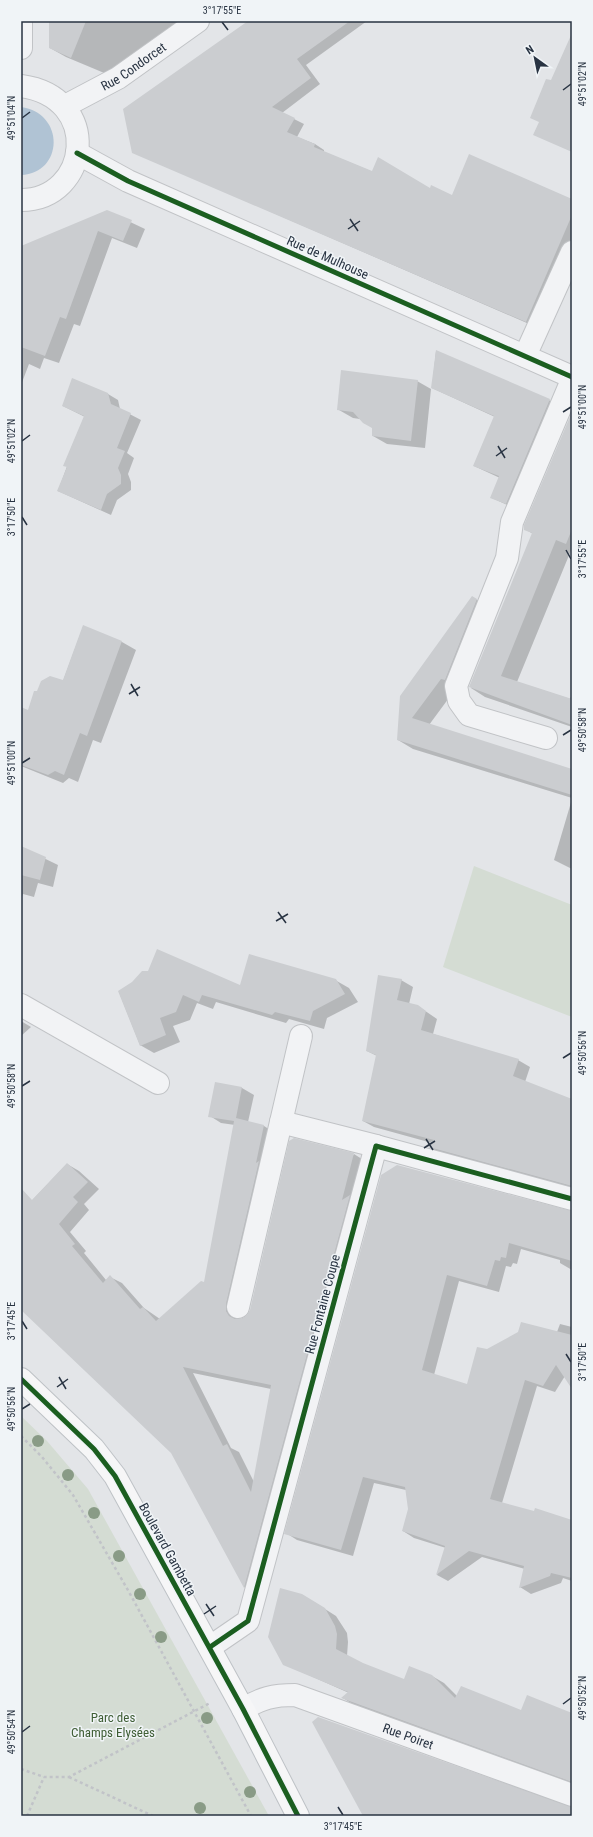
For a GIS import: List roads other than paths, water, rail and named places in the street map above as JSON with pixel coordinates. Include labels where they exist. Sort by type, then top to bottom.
[{"type":"main road","name":"Boulevard Gambetta","points":[[21,1378],[94,1449],[115,1476],[238,1699],[298,1816]]},
{"type":"street","points":[[21,21],[21,48]]},
{"type":"street","name":"Rue Condorcet","points":[[65,106],[118,78],[198,21]]},
{"type":"street","points":[[21,86],[36,88],[52,95],[65,106],[74,120],[78,137],[77,153],[72,170],[61,184],[47,194],[30,200],[21,200]]},
{"type":"street","name":"Rue de Mulhouse","points":[[77,153],[128,181],[572,376]]},
{"type":"street","points":[[526,356],[572,252]]},
{"type":"street","points":[[546,738],[468,715],[459,701],[456,686],[507,558],[512,522],[572,380]]},
{"type":"street","points":[[21,1005],[158,1083]]},
{"type":"street","points":[[238,1307],[301,1036]]},
{"type":"street","points":[[281,1122],[572,1199]]},
{"type":"street","name":"Rue Fontaine Coupe","points":[[210,1647],[248,1621],[376,1146]]},
{"type":"street","name":"Rue Poiret","points":[[238,1699],[258,1700],[275,1695],[295,1695],[572,1796]]},
{"type":"water","points":[[21,107],[35,112],[46,120],[52,131],[54,142],[51,154],[45,164],[35,172],[21,175]]},
{"type":"park label","name":"Parc des Champs Elysées","points":[[113,1724]]}]
